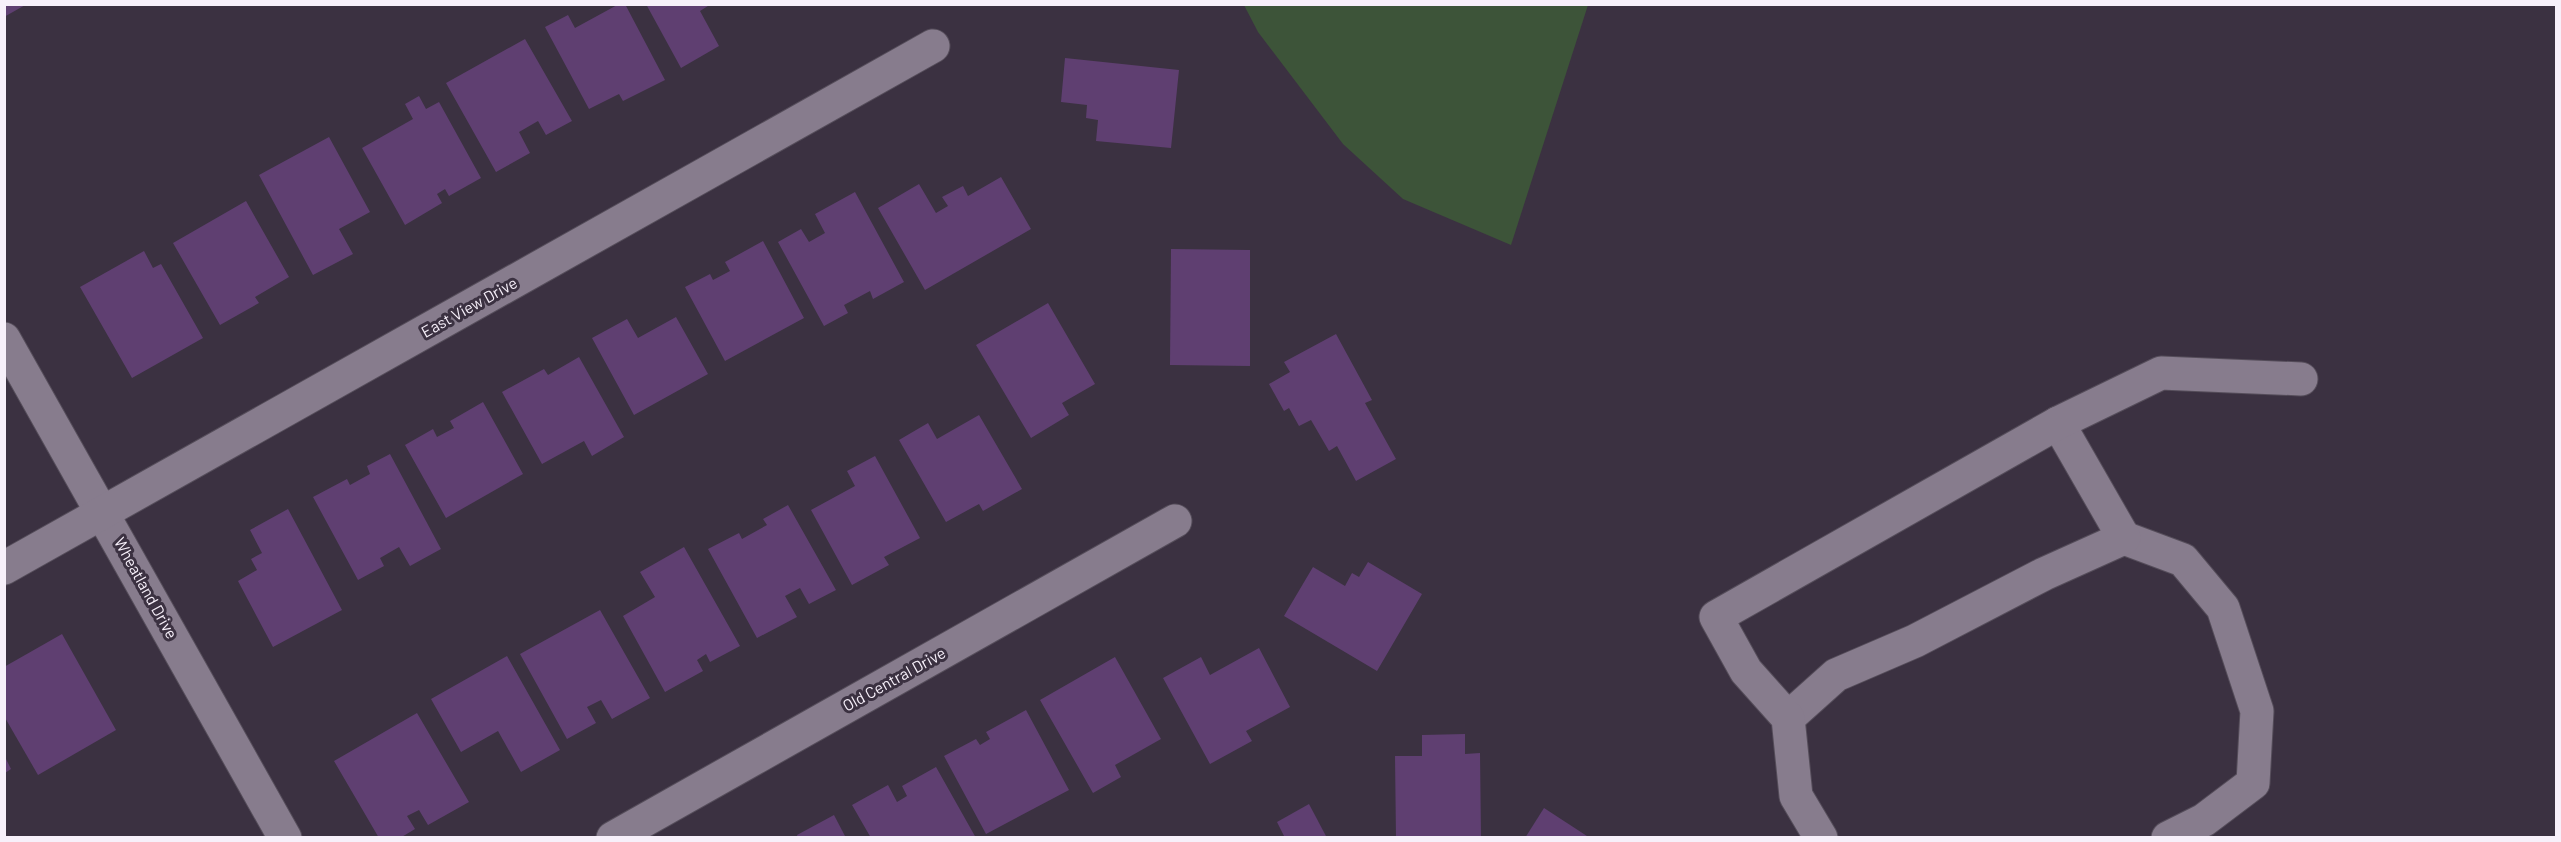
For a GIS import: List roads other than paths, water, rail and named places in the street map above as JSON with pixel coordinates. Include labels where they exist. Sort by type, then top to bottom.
[{"type":"street","name":"East View Drive","points":[[4,568],[933,46]]},
{"type":"street","name":"Wheatland Drive","points":[[4,339],[104,512],[285,837]]},
{"type":"street","points":[[1821,837],[1796,796],[1788,718],[1746,671],[1716,617],[2058,423],[2161,373],[2301,379]]},
{"type":"street","points":[[2058,423],[2124,538],[2183,560],[2223,608],[2257,711],[2253,783],[2204,820],[2168,837]]},
{"type":"street","name":"Old Central Drive","points":[[613,837],[1175,521]]},
{"type":"street","points":[[1788,718],[1836,675],[1915,640],[2044,574],[2124,538]]}]
